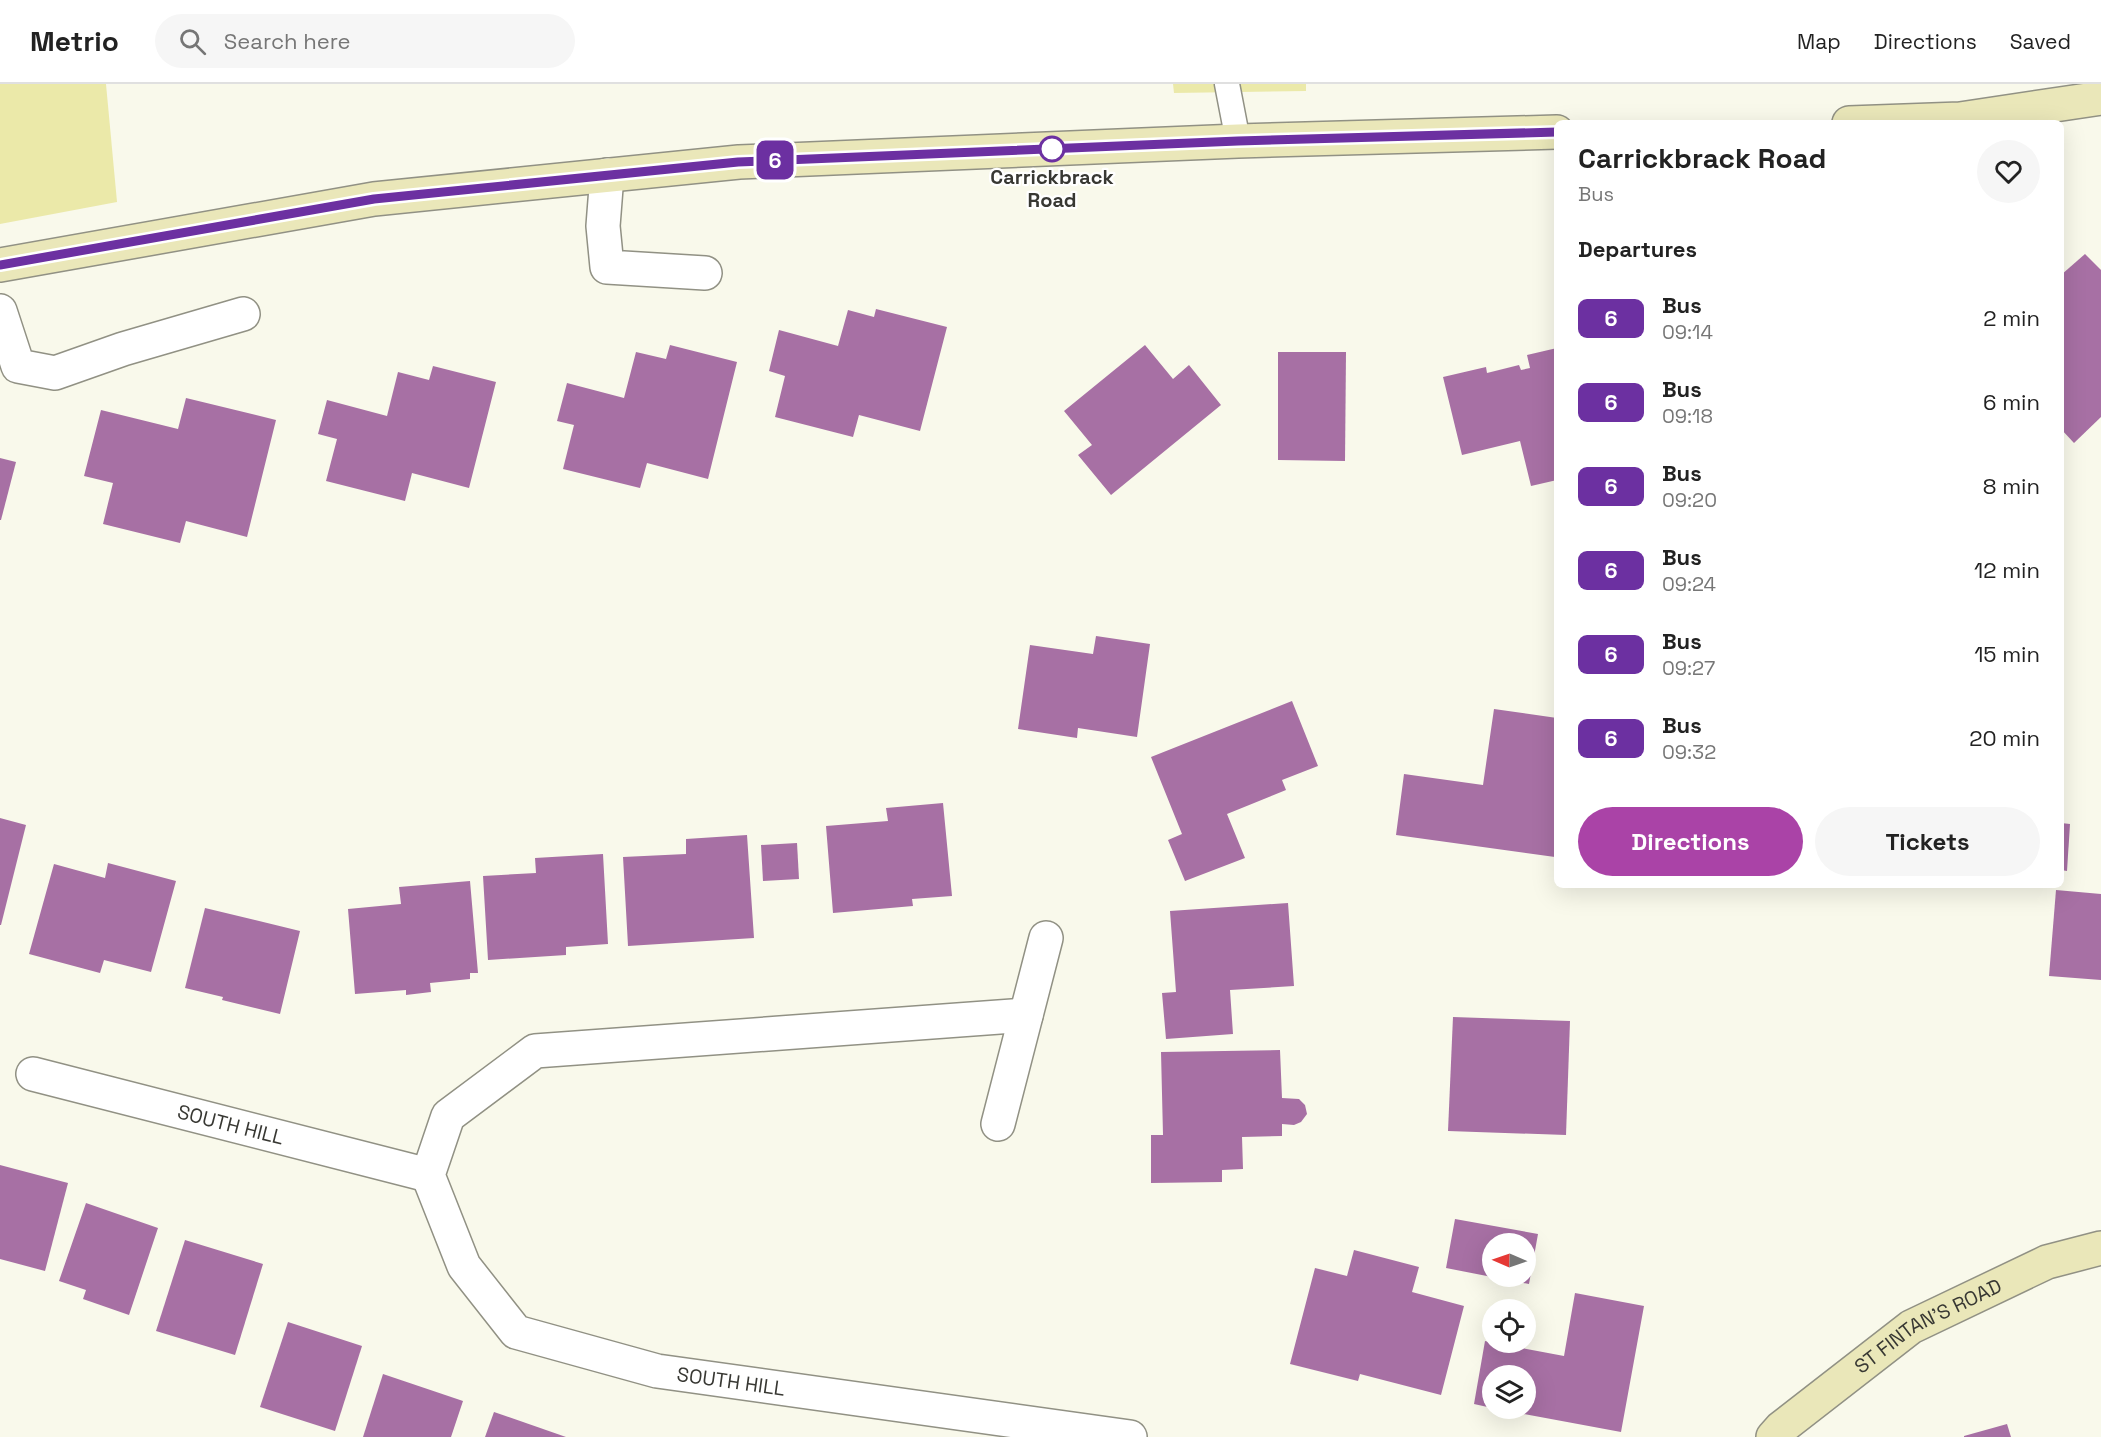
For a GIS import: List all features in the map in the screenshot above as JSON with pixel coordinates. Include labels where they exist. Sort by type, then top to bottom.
[{"type":"main road","points":[[1932,120],[1960,119],[2101,98]]},
{"type":"main road","points":[[0,265],[374,199],[738,162],[1238,141],[1554,132]]},
{"type":"main road","name":"ST FINTAN'S ROAD","points":[[1773,1437],[1781,1428],[1911,1327],[2047,1262],[2101,1248]]},
{"type":"street","points":[[607,175],[603,226],[607,267],[705,273]]},
{"type":"street","points":[[0,311],[18,366],[56,373],[243,314]]},
{"type":"street","points":[[998,1124],[1046,938]]},
{"type":"street","points":[[428,1175],[448,1116],[535,1051],[1026,1015]]},
{"type":"street","name":"SOUTH HILL","points":[[33,1074],[428,1175],[464,1266],[516,1332],[657,1371],[1130,1437]]},
{"type":"lane","points":[[1227,84],[1238,141]]},
{"type":"shaded area","points":[[0,84],[106,84],[117,202],[0,224]]},
{"type":"shaded area","points":[[1173,84],[1306,84],[1306,91],[1174,93]]},
{"type":"building","points":[[2085,254],[2101,270],[2101,417],[2074,443],[2064,432],[2064,272]]},
{"type":"building","points":[[876,309],[947,327],[920,431],[859,415],[853,437],[775,417],[785,376],[769,371],[779,330],[838,346],[848,310],[874,317]]},
{"type":"building","points":[[670,345],[737,362],[708,479],[647,463],[640,488],[563,469],[574,425],[557,421],[567,383],[624,398],[636,352],[666,359]]},
{"type":"building","points":[[1145,345],[1173,379],[1189,365],[1221,405],[1111,495],[1078,455],[1092,445],[1064,411]]},
{"type":"building","points":[[1554,349],[1554,481],[1531,486],[1520,441],[1462,455],[1443,377],[1486,367],[1487,373],[1519,365],[1521,370],[1530,368],[1527,355]]},
{"type":"building","points":[[1278,352],[1346,352],[1345,461],[1278,460]]},
{"type":"building","points":[[433,366],[496,382],[469,488],[412,473],[405,501],[326,481],[337,439],[318,434],[327,400],[387,416],[398,372],[429,380]]},
{"type":"building","points":[[186,398],[276,420],[247,537],[186,521],[180,543],[103,524],[113,483],[84,476],[101,410],[178,429]]},
{"type":"building","points":[[0,458],[16,462],[1,520],[0,520]]},
{"type":"building","points":[[1096,636],[1150,644],[1137,737],[1078,728],[1077,738],[1018,729],[1030,645],[1093,654]]},
{"type":"building","points":[[1292,701],[1318,766],[1282,780],[1286,790],[1227,814],[1245,858],[1185,881],[1168,840],[1182,834],[1151,757]]},
{"type":"building","points":[[1494,709],[1554,718],[1554,857],[1396,835],[1404,774],[1483,785]]},
{"type":"building","points":[[943,803],[952,896],[912,899],[913,906],[833,913],[826,826],[888,821],[886,808]]},
{"type":"building","points":[[0,818],[26,825],[1,925],[0,925]]},
{"type":"building","points":[[2064,823],[2070,824],[2067,871],[2064,870]]},
{"type":"building","points":[[747,835],[754,938],[628,946],[623,857],[686,854],[686,839]]},
{"type":"building","points":[[797,843],[799,879],[763,881],[761,845]]},
{"type":"building","points":[[603,854],[608,944],[566,947],[566,955],[488,960],[483,876],[536,873],[535,858]]},
{"type":"building","points":[[108,863],[176,881],[151,972],[104,960],[100,973],[29,954],[54,864],[105,878]]},
{"type":"building","points":[[470,881],[478,973],[470,973],[470,979],[430,983],[431,992],[406,995],[406,990],[355,994],[348,909],[401,904],[399,887]]},
{"type":"building","points":[[2056,890],[2101,894],[2101,980],[2049,976]]},
{"type":"building","points":[[1288,903],[1294,986],[1230,990],[1233,1034],[1166,1039],[1162,993],[1176,992],[1170,911]]},
{"type":"building","points":[[205,908],[300,931],[280,1014],[222,1000],[223,997],[185,988]]},
{"type":"building","points":[[1453,1017],[1570,1021],[1566,1135],[1448,1131]]},
{"type":"building","points":[[1280,1050],[1282,1098],[1299,1099],[1305,1105],[1307,1114],[1301,1122],[1294,1125],[1282,1124],[1282,1136],[1242,1137],[1243,1169],[1222,1170],[1222,1182],[1151,1183],[1151,1135],[1163,1135],[1161,1052]]},
{"type":"building","points":[[0,1165],[68,1183],[45,1271],[0,1259]]},
{"type":"building","points":[[86,1203],[158,1228],[129,1315],[83,1299],[86,1290],[59,1281]]},
{"type":"building","points":[[1455,1219],[1532,1233],[1482,1233],[1482,1275],[1446,1268]]},
{"type":"building","points":[[185,1240],[263,1264],[235,1355],[156,1331]]},
{"type":"building","points":[[1354,1250],[1419,1267],[1412,1292],[1464,1306],[1441,1395],[1360,1374],[1358,1381],[1290,1364],[1315,1268],[1347,1276]]},
{"type":"building","points":[[1575,1293],[1644,1306],[1621,1432],[1536,1416],[1536,1365],[1482,1365],[1482,1406],[1474,1404],[1483,1353],[1536,1353],[1536,1351],[1564,1356]]},
{"type":"building","points":[[288,1322],[362,1346],[335,1431],[260,1407]]},
{"type":"building","points":[[383,1374],[463,1401],[451,1437],[363,1437]]},
{"type":"building","points":[[494,1412],[566,1437],[485,1437]]},
{"type":"building","points":[[2007,1424],[2011,1437],[1964,1437],[1964,1436]]},
{"type":"bus line","name":"6","points":[[0,265],[374,199],[738,162],[1238,141],[1554,132]]},
{"type":"place","name":"Carrickbrack Road","points":[[1052,149]]}]
